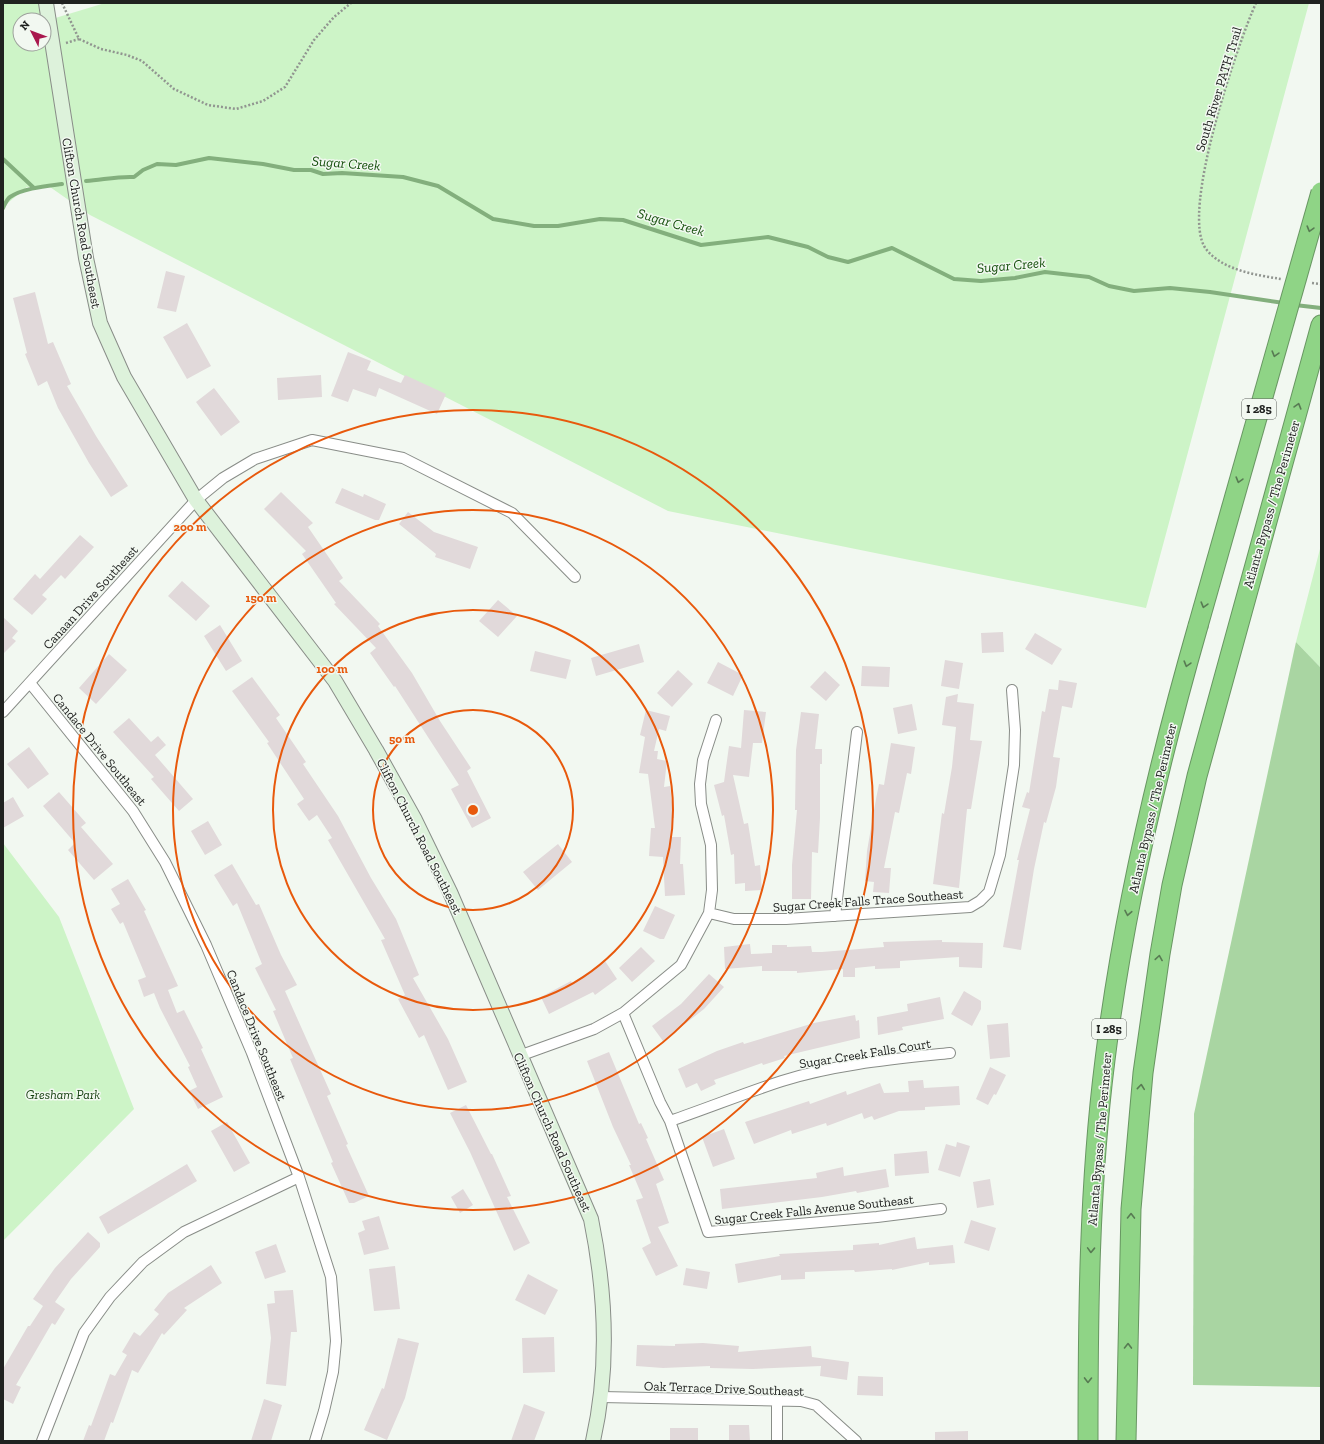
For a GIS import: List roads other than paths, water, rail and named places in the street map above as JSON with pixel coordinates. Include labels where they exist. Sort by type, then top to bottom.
[{"type":"highway","name":"Atlanta Bypass / The Perimeter","points":[[1088,1441],[1089,1282],[1092,1203],[1097,1134],[1110,1020],[1120,953],[1139,852],[1165,748],[1321,192]]},
{"type":"highway","name":"Atlanta Bypass / The Perimeter","points":[[1126,1441],[1131,1209],[1143,1073],[1151,1011],[1172,884],[1197,776],[1235,632],[1321,325]]},
{"type":"street","name":"Clifton Church Road Southeast","points":[[46,3],[86,258],[100,323],[124,377],[196,500],[334,681],[376,750],[415,820],[450,892],[591,1219],[600,1262],[604,1302],[605,1342],[601,1397],[593,1441]]},
{"type":"street","name":"Canaan Drive Southeast","points":[[3,712],[196,500],[223,478],[255,459],[312,440],[403,458],[512,513],[575,577]]},
{"type":"street","name":"Candace Drive Southeast","points":[[30,683],[133,811],[165,862],[209,952],[252,1053],[299,1177],[331,1278],[336,1341],[333,1372],[315,1441]]},
{"type":"street","name":"Sugar Creek Falls Trace Southeast","points":[[709,913],[734,919],[786,919],[970,907],[980,902],[989,892],[1000,855],[1014,765],[1015,730],[1012,690]]},
{"type":"street","points":[[520,1056],[594,1029],[623,1013],[681,965],[709,913],[712,890],[711,845],[701,804],[700,784],[703,760],[716,720]]},
{"type":"street","points":[[836,916],[857,732]]},
{"type":"street","name":"Sugar Creek Falls Avenue Southeast","points":[[623,1013],[660,1102],[670,1121],[708,1232],[877,1217],[941,1209]]},
{"type":"street","name":"Sugar Creek Falls Court","points":[[670,1121],[783,1081],[827,1070],[898,1058],[950,1053]]},
{"type":"street","points":[[42,1441],[84,1333],[110,1297],[143,1262],[184,1232],[299,1177]]},
{"type":"street","name":"Oak Terrace Drive Southeast","points":[[601,1397],[801,1401],[816,1405],[856,1441]]},
{"type":"street","points":[[777,1400],[777,1441]]},
{"type":"waterway","name":"Sugar Creek","points":[[86,181],[134,177],[143,170],[157,164],[176,165],[209,158],[263,164],[294,170],[311,170],[323,174],[342,173],[403,177],[438,186],[493,219],[534,226],[558,226],[600,219],[623,220],[701,245],[768,237],[808,247],[828,257],[848,262],[892,248],[954,279],[981,281],[1015,278],[1045,272],[1089,277],[1109,286],[1134,291],[1170,288],[1210,292],[1284,303]]},
{"type":"waterway","points":[[3,159],[34,188]]},
{"type":"waterway","name":"Sugar Creek","points":[[3,208],[10,197],[22,191],[62,184]]},
{"type":"waterway","name":"Sugar Creek","points":[[1295,305],[1321,308]]},
{"type":"park label","name":"Gresham Park","points":[[63,1094]]}]
